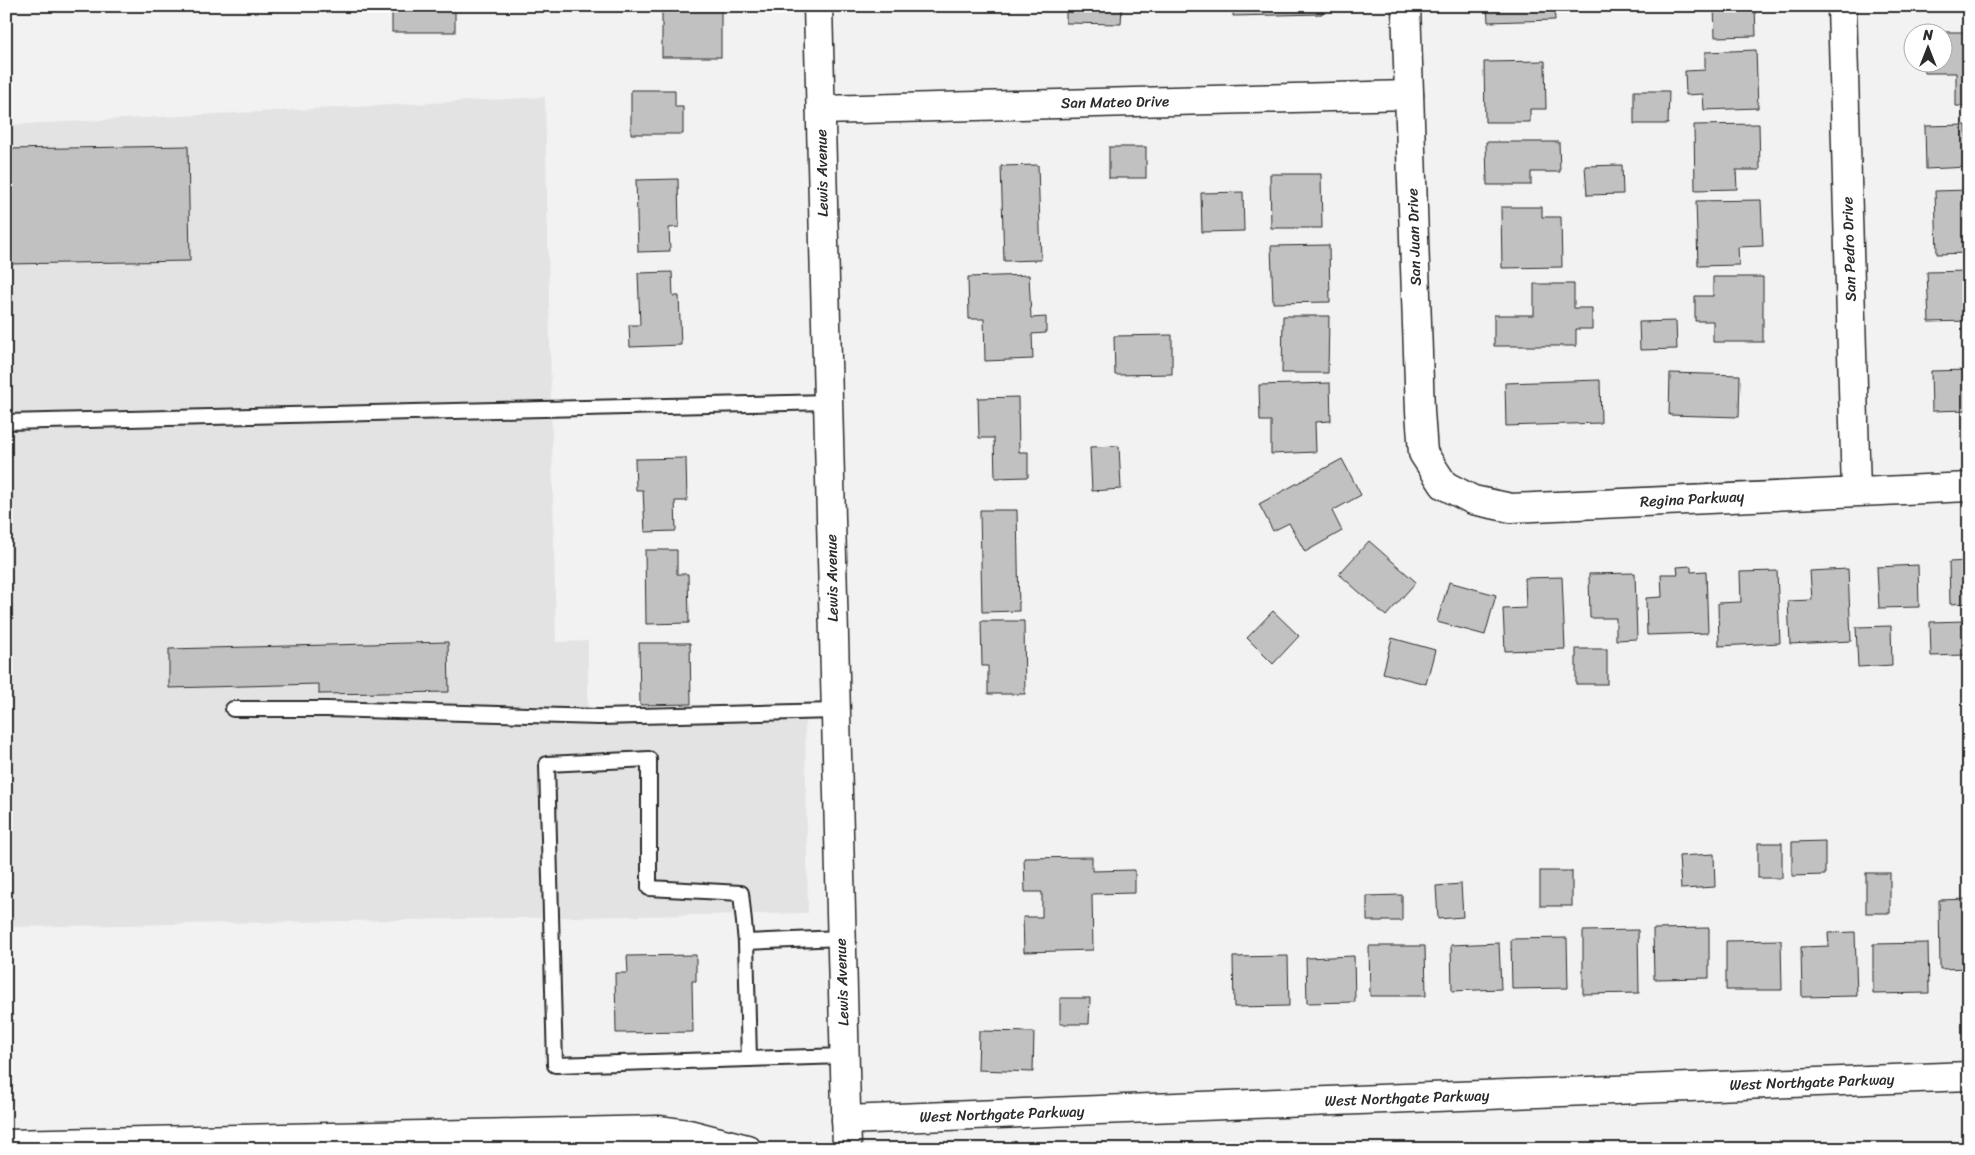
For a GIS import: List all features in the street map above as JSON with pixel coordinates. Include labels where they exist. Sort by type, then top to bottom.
[{"type":"street","name":"Lewis Avenue","points":[[818,6],[847,1149]]},
{"type":"street","name":"San Juan Drive","points":[[1406,6],[1420,411],[1423,453],[1431,464]]},
{"type":"street","name":"San Pedro Drive","points":[[1842,6],[1856,491]]},
{"type":"street","name":"San Mateo Drive","points":[[821,110],[1408,95]]},
{"type":"street","name":"Regina Parkway","points":[[1431,464],[1444,485],[1473,500],[1511,508],[1969,487]]},
{"type":"street","name":"West Northgate Parkway","points":[[846,1120],[1969,1076]]},
{"type":"street","points":[[6,1144],[63,1146],[286,1143],[660,1130],[689,1134],[747,1149]]},
{"type":"lane","points":[[6,422],[828,402]]},
{"type":"lane","points":[[233,709],[327,709],[599,717],[835,711]]},
{"type":"lane","points":[[749,1059],[746,942],[741,893],[648,888],[649,759],[547,764],[555,1065],[749,1059],[844,1056]]},
{"type":"lane","points":[[746,942],[841,938]]},
{"type":"shaded area","points":[[545,97],[556,642],[588,641],[588,718],[805,721],[808,913],[6,927],[6,125]]},
{"type":"building","points":[[392,6],[455,6],[455,32],[392,32]]},
{"type":"building","points":[[662,6],[721,6],[721,57],[662,57]]},
{"type":"building","points":[[1066,6],[1122,6],[1121,24],[1066,23]]},
{"type":"building","points":[[1233,6],[1322,6],[1322,14],[1233,16]]},
{"type":"building","points":[[1487,6],[1554,6],[1555,20],[1488,22]]},
{"type":"building","points":[[1714,6],[1755,6],[1756,36],[1715,37]]},
{"type":"building","points":[[1920,6],[1964,6],[1964,8],[1920,9]]},
{"type":"building","points":[[1952,32],[1969,32],[1969,106],[1956,106],[1956,73],[1925,73],[1952,72]]},
{"type":"building","points":[[1756,50],[1758,108],[1704,110],[1703,94],[1686,95],[1685,71],[1705,70],[1705,52]]},
{"type":"building","points":[[1545,61],[1546,109],[1530,109],[1530,122],[1485,122],[1484,62]]},
{"type":"building","points":[[631,90],[675,90],[675,107],[683,107],[683,134],[631,134]]},
{"type":"building","points":[[1634,91],[1669,91],[1668,124],[1634,124]]},
{"type":"building","points":[[1759,124],[1760,170],[1736,170],[1737,189],[1695,190],[1694,125]]},
{"type":"building","points":[[1966,125],[1968,167],[1926,169],[1925,126]]},
{"type":"building","points":[[1486,142],[1559,142],[1560,172],[1531,172],[1531,185],[1487,185]]},
{"type":"building","points":[[188,146],[190,261],[6,264],[6,149]]},
{"type":"building","points":[[1109,147],[1146,147],[1146,178],[1109,178]]},
{"type":"building","points":[[1038,165],[1041,260],[1004,261],[1001,166]]},
{"type":"building","points":[[1622,165],[1623,194],[1587,195],[1585,166]]},
{"type":"building","points":[[1270,174],[1321,174],[1322,228],[1271,228]]},
{"type":"building","points":[[678,179],[679,227],[669,228],[670,251],[638,252],[636,180]]},
{"type":"building","points":[[1969,190],[1969,253],[1937,254],[1935,191]]},
{"type":"building","points":[[1243,192],[1244,231],[1202,232],[1201,193]]},
{"type":"building","points":[[1761,200],[1763,246],[1738,247],[1739,265],[1698,266],[1696,201]]},
{"type":"building","points":[[1501,207],[1542,207],[1542,217],[1561,217],[1562,267],[1502,268]]},
{"type":"building","points":[[1329,245],[1330,302],[1273,303],[1271,246]]},
{"type":"building","points":[[1969,271],[1969,321],[1929,322],[1927,272]]},
{"type":"building","points":[[672,272],[673,296],[679,296],[681,345],[630,347],[629,325],[640,325],[638,273]]},
{"type":"building","points":[[1029,275],[1031,318],[1046,317],[1046,333],[1032,334],[1033,359],[985,361],[984,319],[969,319],[968,277]]},
{"type":"building","points":[[1713,277],[1763,277],[1763,342],[1713,342],[1713,321],[1695,321],[1695,296],[1713,296]]},
{"type":"building","points":[[1534,284],[1574,284],[1574,308],[1592,308],[1592,329],[1576,329],[1576,346],[1494,346],[1494,315],[1534,315]]},
{"type":"building","points":[[1283,316],[1329,316],[1328,373],[1282,373]]},
{"type":"building","points":[[1676,321],[1677,349],[1640,350],[1639,322]]},
{"type":"building","points":[[1172,335],[1172,374],[1115,375],[1114,336]]},
{"type":"building","points":[[1969,370],[1969,410],[1932,411],[1931,371]]},
{"type":"building","points":[[1670,373],[1740,375],[1739,417],[1669,415]]},
{"type":"building","points":[[1600,380],[1601,423],[1506,426],[1505,383]]},
{"type":"building","points":[[1330,383],[1331,421],[1315,422],[1316,452],[1271,454],[1271,421],[1260,421],[1259,385]]},
{"type":"building","points":[[1018,397],[1019,452],[1028,452],[1028,477],[995,478],[994,438],[979,438],[978,398]]},
{"type":"building","points":[[1119,446],[1121,489],[1092,491],[1090,447]]},
{"type":"building","points":[[686,458],[687,501],[675,501],[676,531],[645,532],[643,490],[636,490],[635,459]]},
{"type":"building","points":[[1342,459],[1361,495],[1332,511],[1342,531],[1305,552],[1289,523],[1273,531],[1259,504]]},
{"type":"building","points":[[980,510],[1017,510],[1019,611],[982,612]]},
{"type":"building","points":[[1369,541],[1416,582],[1386,616],[1339,574]]},
{"type":"building","points":[[645,550],[677,550],[677,574],[688,574],[689,623],[646,624]]},
{"type":"building","points":[[1969,561],[1969,603],[1950,604],[1949,562]]},
{"type":"building","points":[[1918,565],[1919,607],[1879,608],[1877,567]]},
{"type":"building","points":[[1691,566],[1691,572],[1706,571],[1708,633],[1647,635],[1646,598],[1662,597],[1661,574],[1678,574],[1677,567]]},
{"type":"building","points":[[1848,569],[1851,641],[1790,644],[1788,601],[1812,600],[1810,571]]},
{"type":"building","points":[[1777,571],[1780,643],[1719,646],[1718,603],[1741,602],[1740,572]]},
{"type":"building","points":[[1635,573],[1637,639],[1616,640],[1616,618],[1590,618],[1589,574]]},
{"type":"building","points":[[1562,577],[1565,649],[1505,651],[1503,609],[1526,608],[1525,578]]},
{"type":"building","points":[[1449,582],[1496,595],[1485,635],[1437,622]]},
{"type":"building","points":[[1273,611],[1299,636],[1273,664],[1247,638]]},
{"type":"building","points":[[981,621],[1024,621],[1025,694],[988,694],[988,666],[982,666]]},
{"type":"building","points":[[1965,621],[1965,655],[1931,656],[1930,622]]},
{"type":"building","points":[[1891,626],[1892,665],[1858,667],[1856,627]]},
{"type":"building","points":[[1392,638],[1435,650],[1426,684],[1383,673]]},
{"type":"building","points":[[448,642],[449,692],[319,694],[319,684],[169,688],[169,649]]},
{"type":"building","points":[[639,643],[690,643],[691,704],[640,705]]},
{"type":"building","points":[[1576,649],[1607,649],[1607,684],[1576,684]]},
{"type":"building","points":[[1825,841],[1825,875],[1792,876],[1792,842]]},
{"type":"building","points":[[1758,843],[1782,843],[1782,878],[1758,878]]},
{"type":"building","points":[[1714,854],[1715,887],[1681,889],[1679,856]]},
{"type":"building","points":[[1092,857],[1092,871],[1135,870],[1135,893],[1092,894],[1093,950],[1024,952],[1023,917],[1042,917],[1042,892],[1025,892],[1024,858]]},
{"type":"building","points":[[1540,871],[1572,871],[1572,906],[1540,906]]},
{"type":"building","points":[[1866,873],[1890,873],[1890,913],[1866,913]]},
{"type":"building","points":[[1461,884],[1463,917],[1438,919],[1436,886]]},
{"type":"building","points":[[1402,895],[1402,921],[1367,921],[1367,896]]},
{"type":"building","points":[[1969,899],[1969,968],[1940,969],[1939,900]]},
{"type":"building","points":[[1709,928],[1709,978],[1654,979],[1653,929]]},
{"type":"building","points":[[1638,930],[1639,993],[1583,994],[1583,931]]},
{"type":"building","points":[[1855,932],[1857,996],[1802,997],[1801,947],[1829,946],[1828,933]]},
{"type":"building","points":[[1567,938],[1568,988],[1512,989],[1511,939]]},
{"type":"building","points":[[1781,940],[1782,990],[1726,990],[1726,941]]},
{"type":"building","points":[[1499,943],[1501,989],[1452,991],[1451,945]]},
{"type":"building","points":[[1928,943],[1929,993],[1873,994],[1873,944]]},
{"type":"building","points":[[1369,946],[1425,946],[1426,996],[1370,996]]},
{"type":"building","points":[[696,955],[696,981],[692,981],[693,1032],[616,1033],[615,973],[628,973],[627,956]]},
{"type":"building","points":[[1288,956],[1289,1006],[1234,1007],[1233,957]]},
{"type":"building","points":[[1354,956],[1355,1002],[1307,1003],[1306,958]]},
{"type":"building","points":[[1060,998],[1090,998],[1089,1024],[1060,1024]]},
{"type":"building","points":[[979,1031],[1034,1032],[1033,1072],[978,1070]]}]
